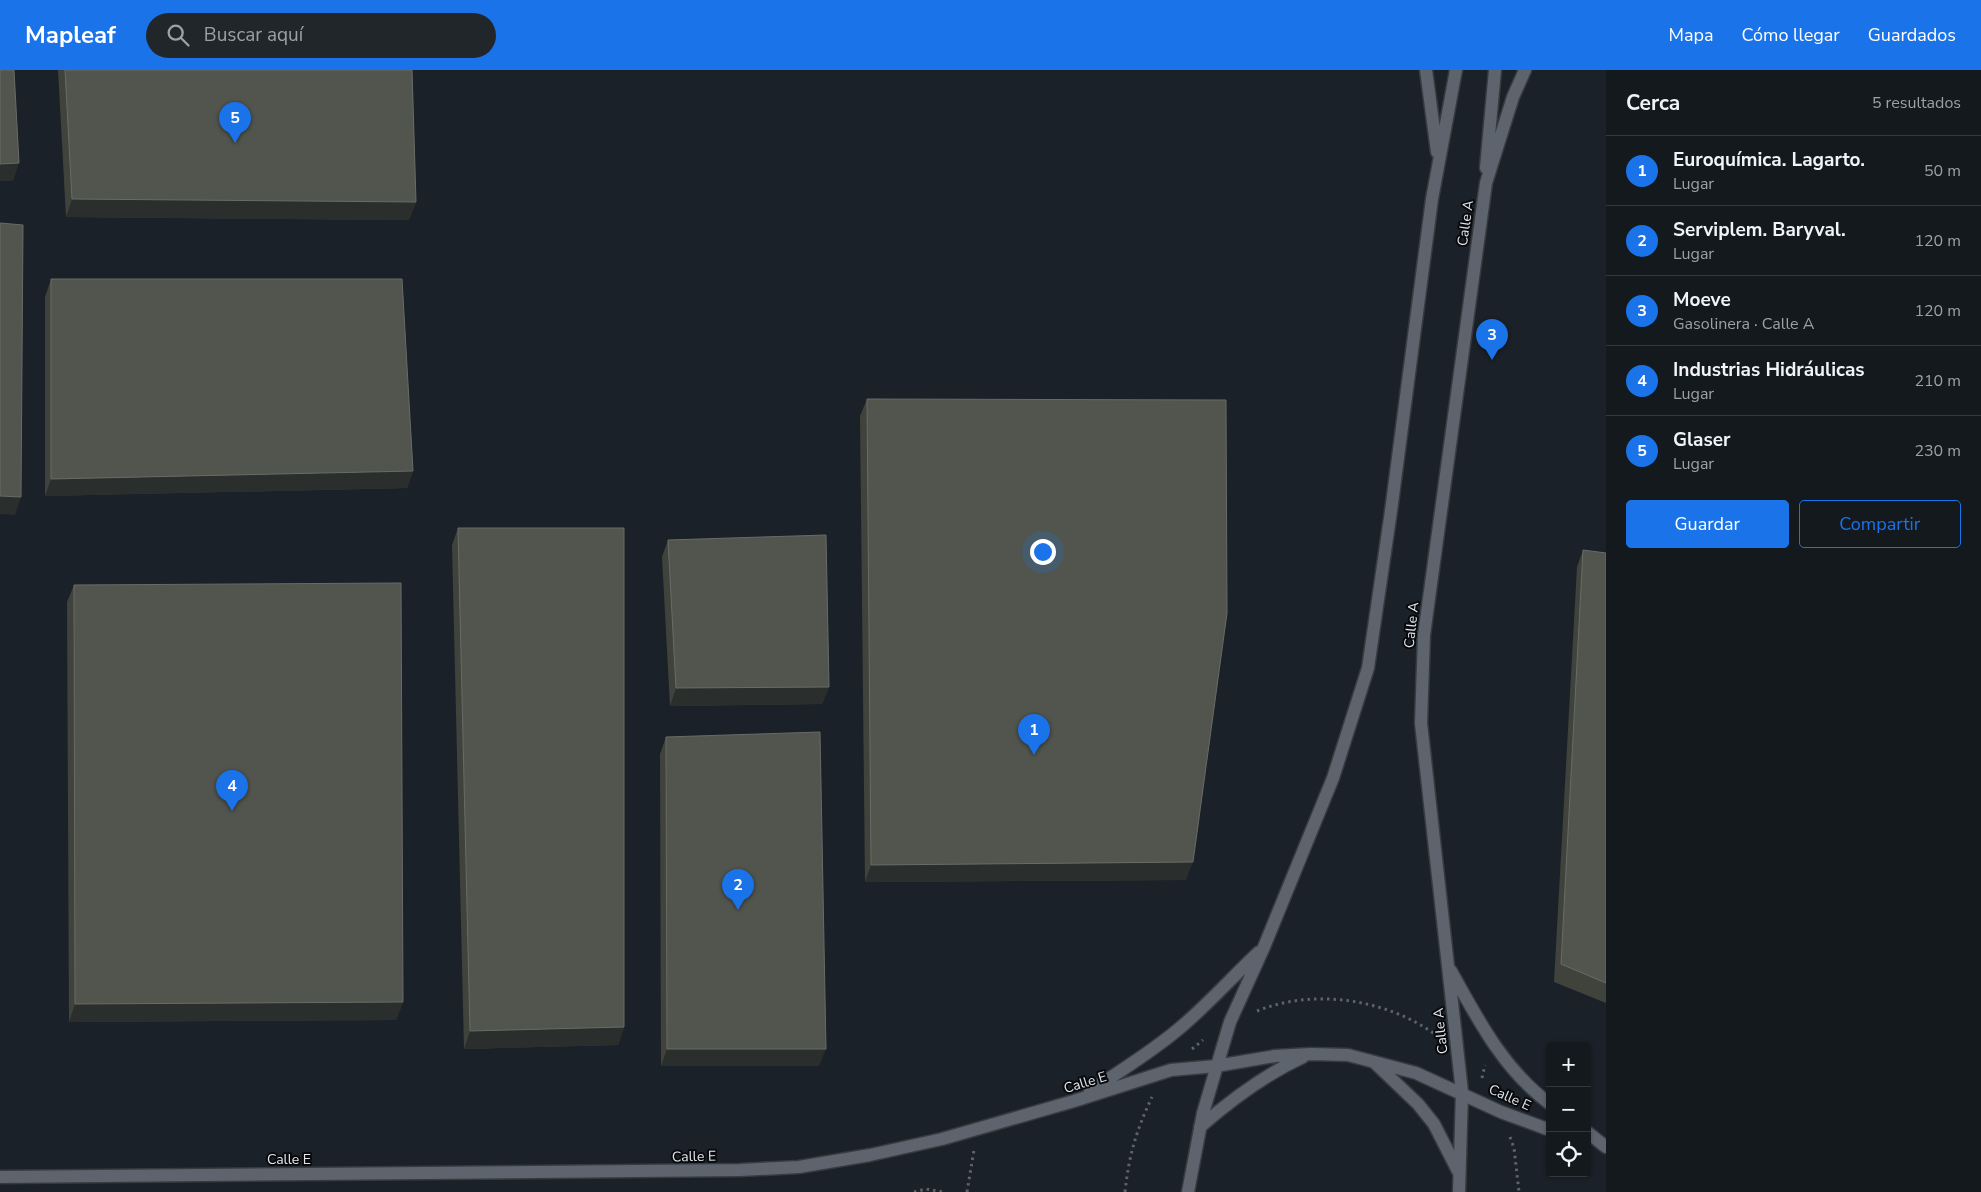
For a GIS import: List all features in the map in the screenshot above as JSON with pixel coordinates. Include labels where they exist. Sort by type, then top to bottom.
[{"type":"street","points":[[1426,70],[1438,166]]},
{"type":"street","points":[[1188,1192],[1200,1127],[1230,1022],[1264,947],[1333,778],[1368,668],[1391,511],[1432,199],[1456,70]]},
{"type":"street","points":[[1486,183],[1487,150],[1495,70]]},
{"type":"street","name":"Calle A","points":[[1459,1192],[1462,1092],[1421,723],[1424,635],[1486,183],[1514,97],[1525,70]]},
{"type":"street","points":[[1074,1101],[1130,1066],[1176,1031],[1264,947]]},
{"type":"street","points":[[1448,966],[1478,1020],[1501,1055],[1528,1087],[1546,1101]]},
{"type":"street","points":[[1200,1127],[1245,1089],[1270,1073],[1311,1054]]},
{"type":"street","name":"Calle E","points":[[0,1177],[740,1170],[799,1167],[870,1155],[978,1129],[1170,1070],[1216,1066],[1275,1056],[1311,1054],[1348,1055],[1416,1072],[1501,1112],[1546,1129]]},
{"type":"street","points":[[1373,1060],[1418,1104],[1434,1124],[1460,1173]]},
{"type":"street","points":[[1591,1135],[1606,1148]]},
{"type":"street","points":[[1591,1144],[1606,1148]]},
{"type":"path","points":[[1501,1112],[1514,1148],[1519,1192]]},
{"type":"path","points":[[967,1192],[978,1129]]},
{"type":"path","points":[[914,1192],[926,1189],[943,1192]]},
{"type":"building","points":[[0,70],[14,70],[19,163],[0,164]]},
{"type":"building","points":[[65,70],[412,70],[416,202],[72,199]]},
{"type":"building","points":[[0,223],[23,225],[21,497],[0,496]]},
{"type":"building","points":[[51,279],[402,279],[413,471],[51,479]]},
{"type":"building","points":[[867,399],[1226,400],[1227,613],[1193,862],[871,865]]},
{"type":"building","points":[[458,528],[624,528],[624,1027],[470,1031]]},
{"type":"building","points":[[826,535],[829,687],[676,688],[668,540]]},
{"type":"building","points":[[1583,550],[1606,553],[1606,983],[1561,964]]},
{"type":"building","points":[[401,583],[403,1002],[75,1004],[74,585]]},
{"type":"building","points":[[820,732],[826,1049],[667,1049],[666,737]]},
{"type":"place","name":"Glaser","points":[[235,143]]},
{"type":"place","name":"Moeve","points":[[1492,360]]},
{"type":"place","name":"Euroquímica. Lagarto.","points":[[1034,755]]},
{"type":"place","name":"Industrias Hidráulicas","points":[[232,811]]},
{"type":"place","name":"Serviplem. Baryval.","points":[[738,910]]}]
